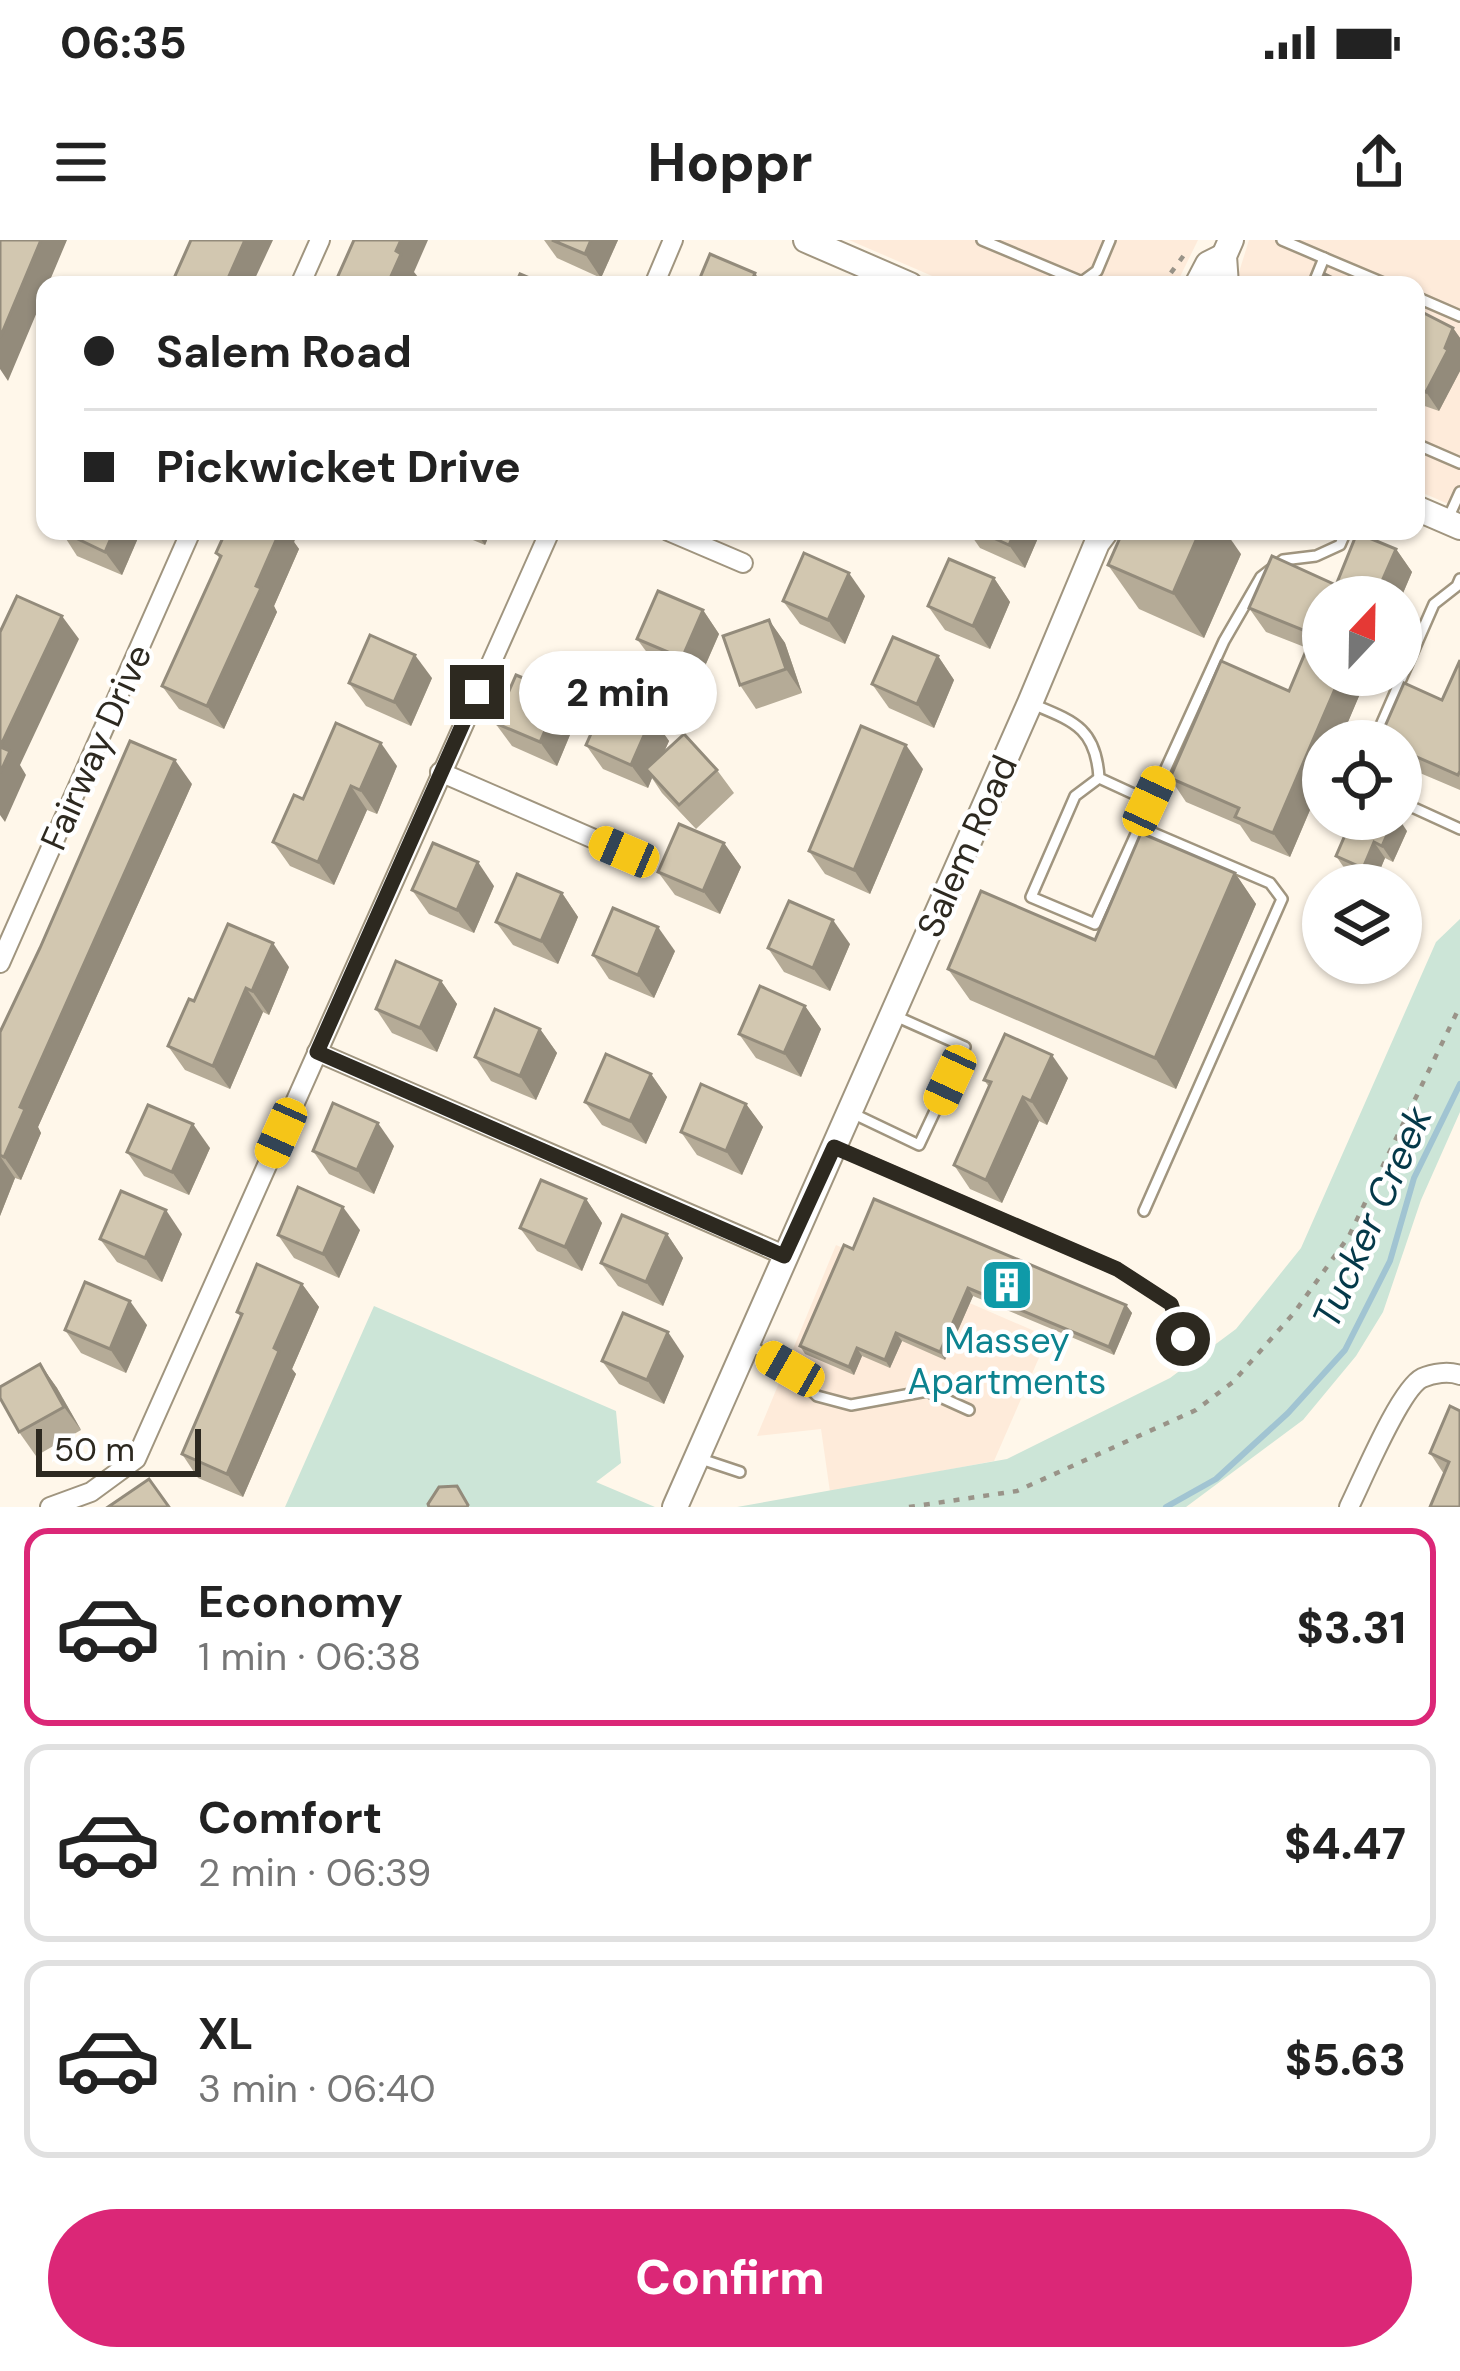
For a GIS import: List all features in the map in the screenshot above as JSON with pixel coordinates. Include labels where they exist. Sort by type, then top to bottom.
[{"type":"main road","points":[[806,240],[889,276]]},
{"type":"main road","points":[[1188,276],[1196,263],[1215,261]]},
{"type":"main road","points":[[1425,512],[1454,524]]},
{"type":"main road","name":"Salem Road","points":[[675,1507],[1030,703],[1097,540]]},
{"type":"street","points":[[304,276],[320,240]]},
{"type":"street","points":[[658,276],[673,240]]},
{"type":"street","name":"Fairway Drive","points":[[0,963],[187,540]]},
{"type":"street","points":[[50,1507],[91,1492],[136,1459],[546,540]]},
{"type":"street","points":[[689,540],[743,563]]},
{"type":"street","points":[[440,772],[624,852]]},
{"type":"street","points":[[317,1052],[784,1256]]},
{"type":"street","points":[[1349,1507],[1403,1399],[1420,1379],[1451,1372],[1460,1375]]},
{"type":"lane","points":[[982,240],[1068,276]]},
{"type":"lane","points":[[1090,276],[1110,240]]},
{"type":"lane","points":[[1282,240],[1357,276]]},
{"type":"lane","points":[[1316,276],[1324,258]]},
{"type":"lane","points":[[1425,301],[1460,316]]},
{"type":"lane","points":[[1425,448],[1460,463]]},
{"type":"lane","points":[[1454,524],[1460,492]]},
{"type":"lane","points":[[1099,778],[1075,796],[1031,897],[1095,924],[1224,641],[1261,577],[1283,560],[1316,556],[1342,540]]},
{"type":"lane","points":[[1382,720],[1434,604],[1460,579]]},
{"type":"lane","points":[[1030,703],[1071,720],[1090,736],[1099,778]]},
{"type":"lane","points":[[1099,778],[1149,801]]},
{"type":"lane","points":[[1422,812],[1460,829]]},
{"type":"lane","points":[[1139,827],[1270,883],[1282,899],[1144,1211]]},
{"type":"lane","points":[[850,1112],[919,1145],[965,1047],[893,1015]]},
{"type":"lane","points":[[834,1147],[1117,1269],[1171,1304],[1183,1339]]},
{"type":"lane","points":[[748,1344],[790,1369],[817,1396],[851,1405],[927,1391],[969,1410]]},
{"type":"lane","points":[[696,1457],[740,1472]]},
{"type":"path","points":[[1169,276],[1184,255]]},
{"type":"path","points":[[909,1507],[1017,1491],[1196,1410],[1233,1382],[1294,1313],[1349,1236],[1460,1006]]},
{"type":"shaded area","points":[[849,240],[1198,240],[1180,276],[932,276]]},
{"type":"shaded area","points":[[1249,240],[1460,240],[1460,509],[1425,494],[1425,276],[1238,276]]},
{"type":"shaded area","points":[[836,1245],[1048,1337],[994,1461],[830,1492],[821,1429],[757,1436]]},
{"type":"green space","points":[[1460,919],[1460,1112],[1421,1200],[1383,1312],[1356,1356],[1303,1420],[1186,1507],[737,1507],[1007,1459],[1170,1378],[1236,1329],[1301,1248],[1417,984],[1422,984],[1436,942]]},
{"type":"green space","points":[[374,1306],[616,1411],[621,1463],[596,1482],[655,1507],[285,1507]]},
{"type":"building","points":[[0,240],[41,240],[0,338]]},
{"type":"building","points":[[191,240],[245,240],[229,276],[175,276]]},
{"type":"building","points":[[354,240],[401,240],[396,251],[401,254],[391,276],[338,276]]},
{"type":"building","points":[[552,240],[591,240],[585,254]]},
{"type":"building","points":[[710,254],[755,273],[754,276],[701,276]]},
{"type":"building","points":[[1425,314],[1453,328],[1448,350],[1426,392]]},
{"type":"building","points":[[80,540],[110,540],[105,552]]},
{"type":"building","points":[[222,540],[276,540],[256,586],[261,588],[207,706],[162,686],[221,556],[216,553]]},
{"type":"building","points":[[1119,540],[1196,540],[1173,593],[1108,565]]},
{"type":"building","points":[[1354,540],[1374,540],[1396,549],[1384,576],[1340,576]]},
{"type":"building","points":[[804,553],[849,573],[828,620],[783,601]]},
{"type":"building","points":[[1272,556],[1316,576],[1302,576],[1302,630],[1249,608]]},
{"type":"building","points":[[949,559],[994,578],[973,626],[928,606]]},
{"type":"building","points":[[658,591],[703,610],[682,658],[637,639]]},
{"type":"building","points":[[17,596],[62,616],[0,747],[0,632]]},
{"type":"building","points":[[769,620],[786,669],[740,685],[723,636]]},
{"type":"building","points":[[370,635],[415,655],[394,702],[349,683]]},
{"type":"building","points":[[893,637],[938,656],[917,704],[872,684]]},
{"type":"building","points":[[1302,660],[1302,696],[1332,696],[1322,720],[1302,720],[1302,766],[1273,833],[1235,817],[1239,808],[1170,778],[1221,661],[1289,691]]},
{"type":"building","points":[[1460,660],[1458,775],[1422,759],[1422,720],[1388,720],[1398,696],[1422,696],[1422,691],[1442,700]]},
{"type":"building","points":[[516,675],[561,694],[540,742],[495,723]]},
{"type":"building","points":[[607,698],[652,717],[631,765],[586,745]]},
{"type":"building","points":[[336,723],[381,743],[360,790],[351,786],[318,862],[273,842],[294,795],[303,799]]},
{"type":"building","points":[[861,726],[906,745],[854,870],[809,851]]},
{"type":"building","points":[[684,734],[717,770],[679,805],[646,769]]},
{"type":"building","points":[[130,741],[175,760],[20,1107],[25,1109],[4,1157],[0,1155],[0,1032]]},
{"type":"building","points":[[0,747],[10,751],[0,773]]},
{"type":"building","points":[[679,824],[724,843],[703,891],[658,872]]},
{"type":"building","points":[[1141,833],[1235,873],[1155,1058],[948,969],[981,891],[1095,940]]},
{"type":"building","points":[[1343,840],[1385,840],[1382,846],[1374,842],[1365,864],[1336,856]]},
{"type":"building","points":[[433,843],[478,862],[457,910],[412,890]]},
{"type":"building","points":[[517,874],[562,893],[541,941],[496,922]]},
{"type":"building","points":[[789,901],[833,920],[813,968],[768,948]]},
{"type":"building","points":[[613,908],[658,927],[638,975],[593,955]]},
{"type":"building","points":[[228,924],[273,943],[252,991],[246,988],[213,1066],[168,1046]]},
{"type":"building","points":[[396,961],[441,981],[420,1028],[376,1009]]},
{"type":"building","points":[[760,986],[805,1006],[784,1053],[739,1034]]},
{"type":"building","points":[[495,1009],[540,1029],[520,1076],[475,1057]]},
{"type":"building","points":[[1005,1034],[1052,1055],[1031,1101],[1023,1097],[986,1180],[954,1165],[991,1082],[984,1080]]},
{"type":"building","points":[[606,1054],[651,1074],[630,1121],[585,1102]]},
{"type":"building","points":[[701,1084],[746,1104],[726,1151],[681,1132]]},
{"type":"building","points":[[333,1103],[378,1123],[357,1170],[313,1151]]},
{"type":"building","points":[[148,1105],[193,1124],[172,1172],[127,1152]]},
{"type":"building","points":[[541,1180],[586,1199],[565,1247],[520,1228]]},
{"type":"building","points":[[298,1187],[343,1207],[323,1254],[278,1235]]},
{"type":"building","points":[[121,1191],[166,1210],[145,1258],[100,1239]]},
{"type":"building","points":[[874,1199],[1126,1305],[1109,1347],[968,1288],[940,1352],[896,1333],[885,1360],[857,1348],[849,1367],[800,1346],[844,1245],[853,1249]]},
{"type":"building","points":[[622,1215],[667,1234],[646,1282],[601,1263]]},
{"type":"building","points":[[257,1264],[302,1284],[227,1474],[182,1454],[242,1314],[237,1312]]},
{"type":"building","points":[[85,1282],[130,1301],[110,1349],[65,1330]]},
{"type":"building","points":[[623,1313],[668,1332],[647,1380],[602,1361]]},
{"type":"building","points":[[40,1364],[64,1407],[19,1432],[0,1398],[0,1387]]},
{"type":"building","points":[[1450,1406],[1460,1411],[1460,1507],[1430,1507],[1449,1462],[1430,1453]]},
{"type":"building","points":[[149,1479],[169,1507],[108,1507]]},
{"type":"building","points":[[457,1486],[467,1507],[429,1507],[439,1487]]},
{"type":"waterway","name":"Tucker Creek","points":[[1166,1507],[1216,1479],[1288,1413],[1345,1350],[1390,1261],[1414,1178],[1460,1084]]},
{"type":"place","name":"Massey Apartments","points":[[1007,1285]]},
{"type":"route","points":[[477,692],[317,1052],[784,1256],[834,1147],[1117,1269],[1171,1304],[1183,1339]]}]
